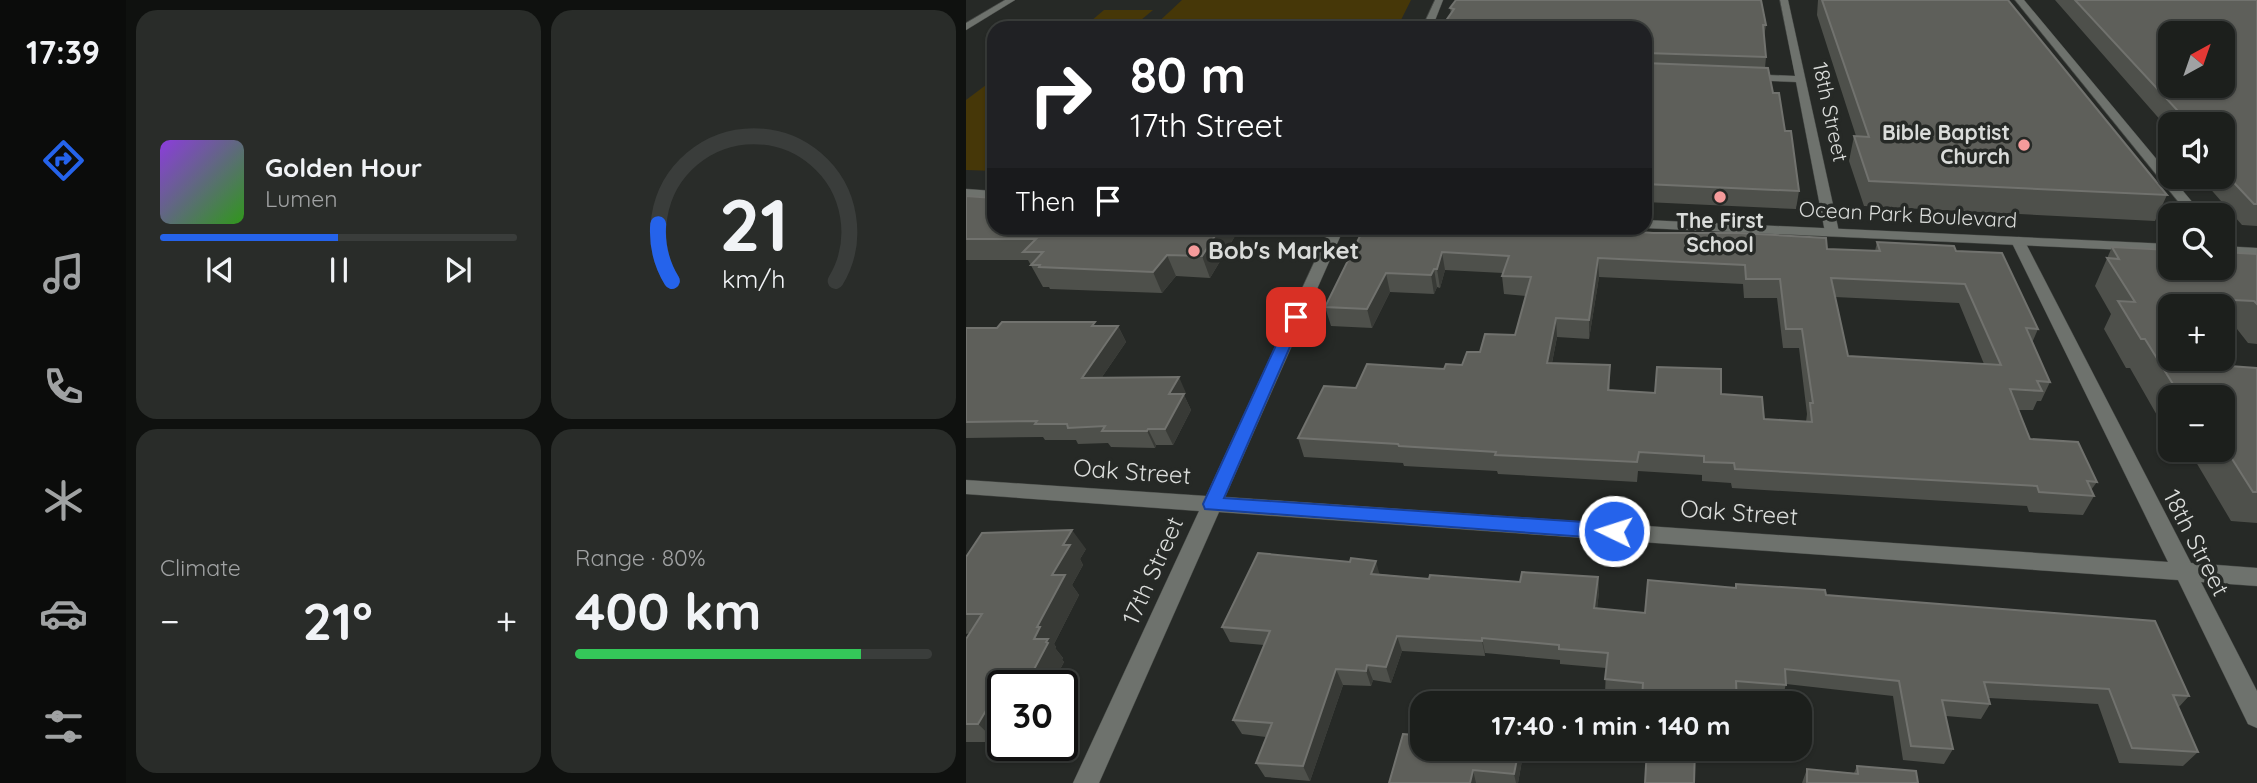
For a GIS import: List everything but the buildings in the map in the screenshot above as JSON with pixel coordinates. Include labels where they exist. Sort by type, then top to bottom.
[{"type":"street","points":[[966,27],[1011,0]]},
{"type":"street","points":[[1430,21],[1439,0]]},
{"type":"street","name":"18th Street","points":[[1783,0],[1832,232]]},
{"type":"street","points":[[2019,0],[2186,203]]},
{"type":"street","points":[[1735,77],[1800,79]]},
{"type":"street","points":[[966,193],[987,194]]},
{"type":"street","name":"Ocean Park Boulevard","points":[[1652,224],[2158,247]]},
{"type":"street","name":"17th Street","points":[[1086,783],[1334,235]]},
{"type":"street","name":"18th Street","points":[[2018,241],[2257,716]]},
{"type":"street","points":[[2235,250],[2257,252]]},
{"type":"street","name":"Oak Street","points":[[966,487],[2257,577]]},
{"type":"shaded area","points":[[1182,0],[1411,0],[1400,21],[1160,21]]},
{"type":"shaded area","points":[[1104,10],[1153,10],[1141,20],[1091,21]]},
{"type":"shaded area","points":[[987,84],[987,171],[966,170],[966,100]]},
{"type":"place","name":"Bible Baptist Church","points":[[2024,145]]},
{"type":"place","name":"The First School","points":[[1720,197]]},
{"type":"place","name":"Bob's Market","points":[[1194,251]]},
{"type":"route","points":[[1296,317],[1212,504],[1614,531]]}]
